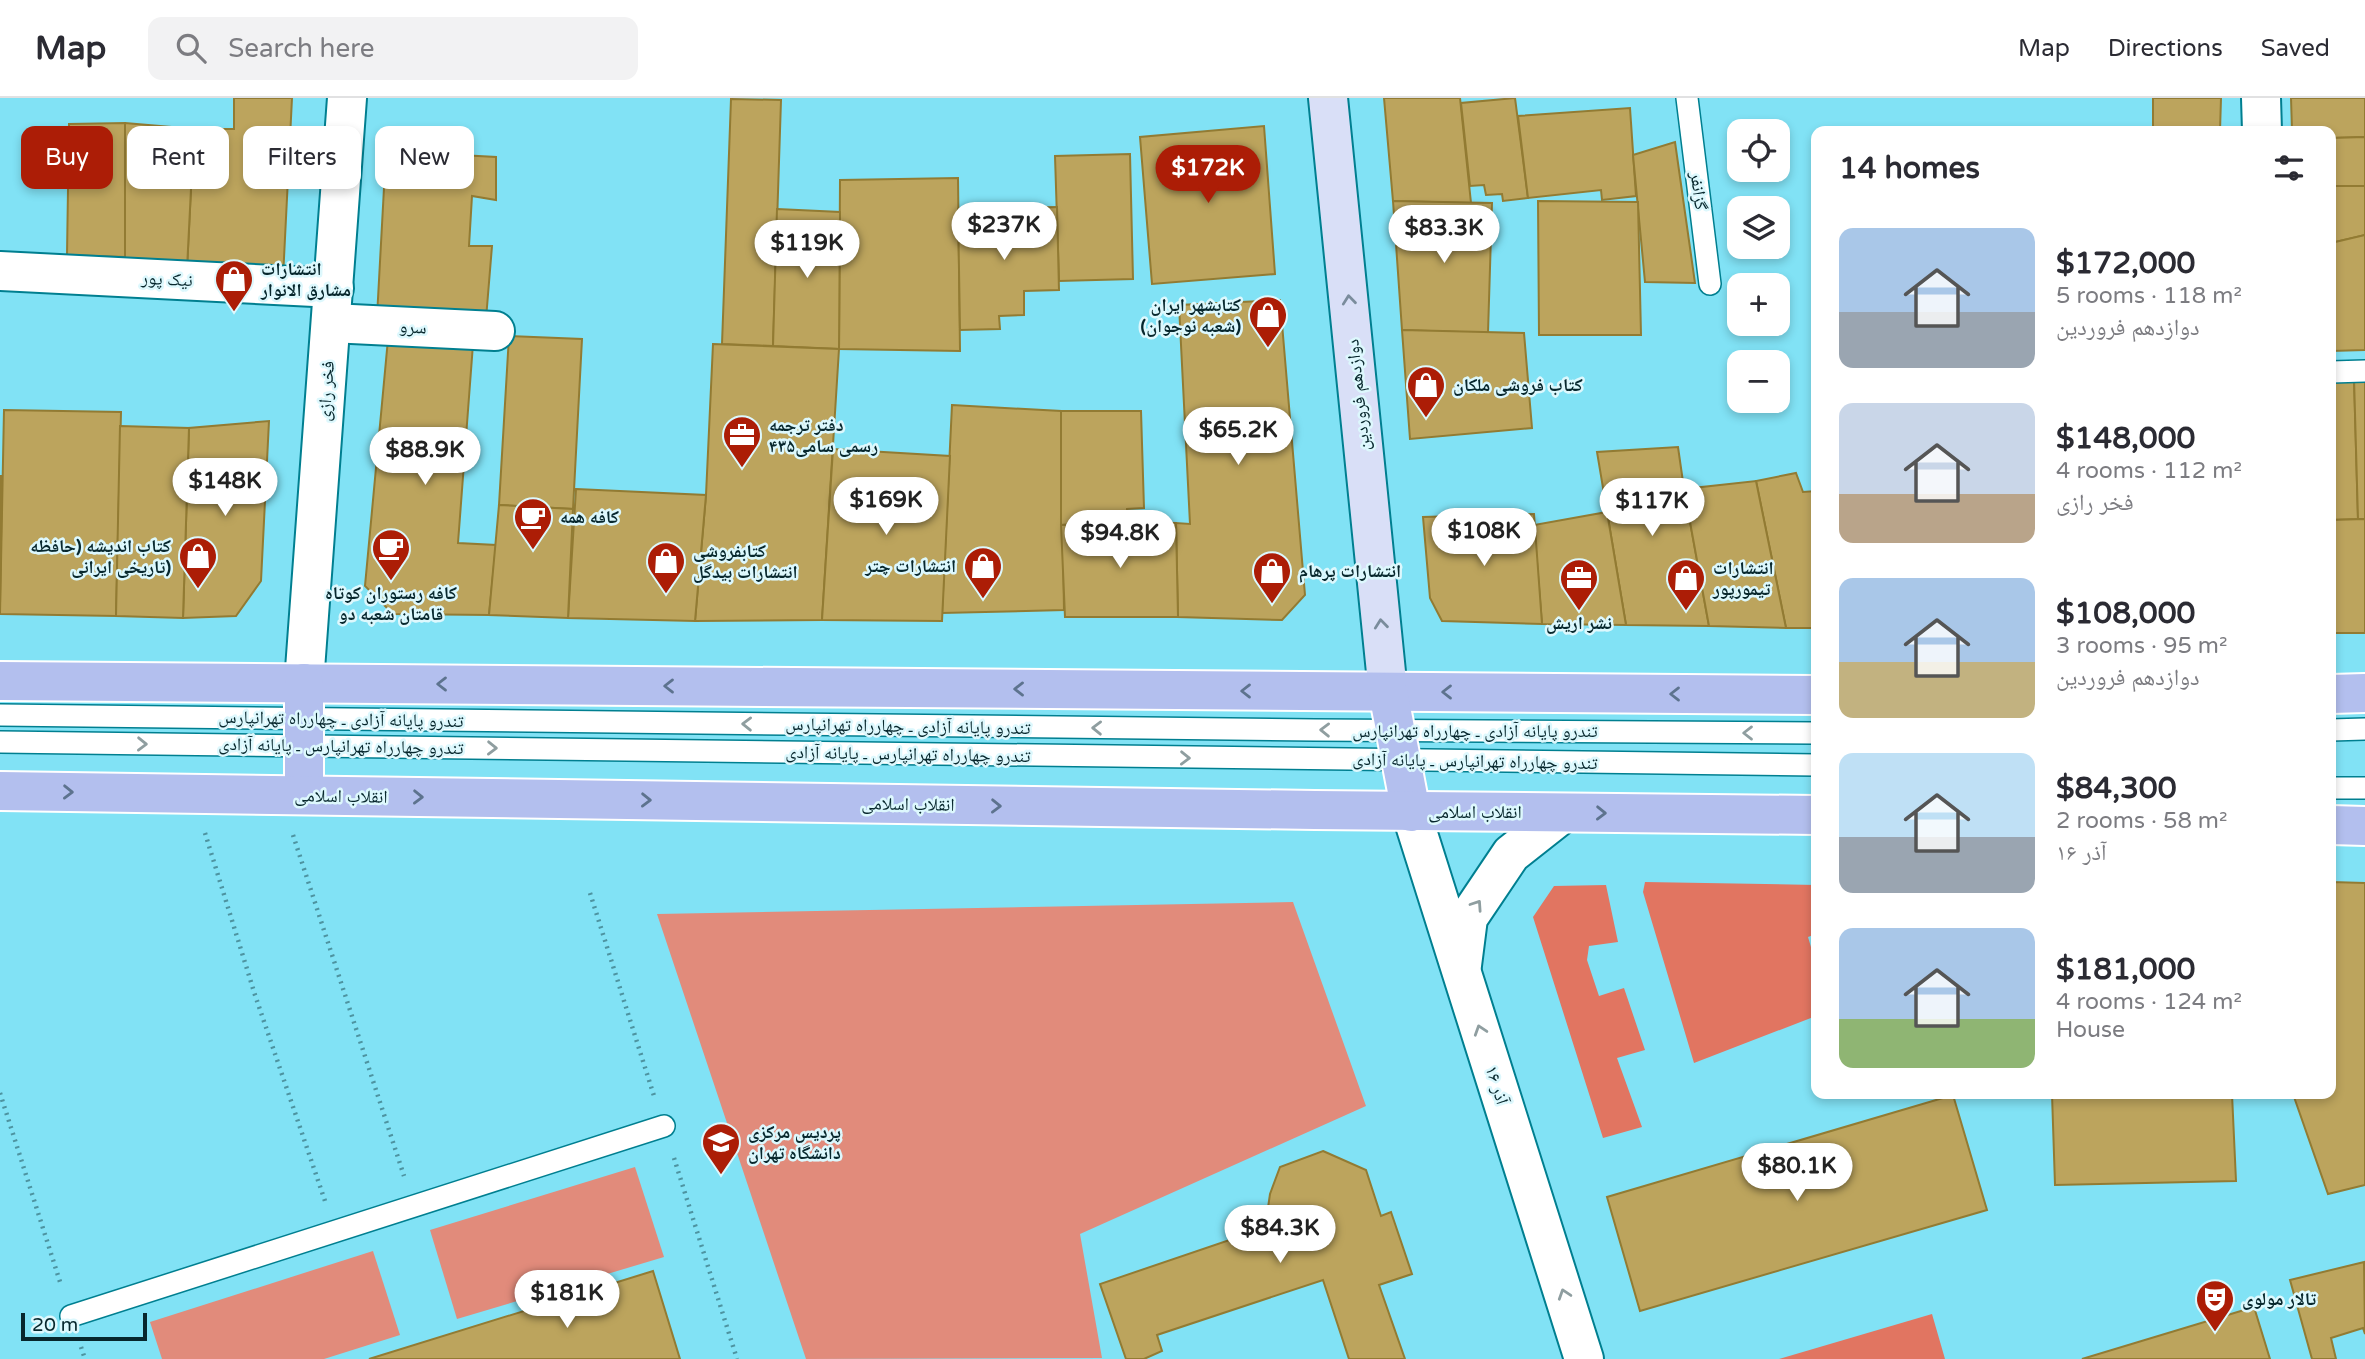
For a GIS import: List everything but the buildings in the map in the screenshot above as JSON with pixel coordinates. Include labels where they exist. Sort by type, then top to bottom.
[{"type":"main road","name":"دوازدهم فروردین","points":[[1328,98],[1388,692]]},
{"type":"main road","points":[[0,681],[304,716],[1388,692],[1811,695]]},
{"type":"main road","points":[[1388,692],[1411,812]]},
{"type":"main road","points":[[2336,694],[2365,693]]},
{"type":"main road","points":[[291,795],[304,716]]},
{"type":"main road","name":"انقلاب اسلامی","points":[[0,791],[1811,816]]},
{"type":"main road","points":[[2336,825],[2365,826]]},
{"type":"street","name":"فخر رازی","points":[[304,716],[347,98]]},
{"type":"street","points":[[2261,98],[2262,126]]},
{"type":"street","name":"نیک پور","points":[[0,271],[332,305]]},
{"type":"street","name":"سرو","points":[[332,305],[495,331]]},
{"type":"street","name":"۱۶ آذر","points":[[1411,812],[1584,1359]]},
{"type":"street","points":[[1461,970],[1468,918],[1511,854],[1563,813]]},
{"type":"lane","name":"گزانفر","points":[[1687,98],[1710,284]]},
{"type":"lane","points":[[2336,372],[2365,371]]},
{"type":"lane","name":"تندرو پایانه آزادی ـ چهارراه تهرانپارس","points":[[0,715],[304,716],[1398,745],[1811,733]]},
{"type":"lane","name":"تندرو چهارراه تهرانپارس ـ پایانه آزادی","points":[[0,742],[304,716],[1398,745],[1811,765]]},
{"type":"lane","points":[[2336,730],[2365,729]]},
{"type":"lane","points":[[2336,788],[2365,788]]},
{"type":"lane","points":[[71,1316],[664,1126]]},
{"type":"path","points":[[191,793],[335,1231]]},
{"type":"path","points":[[291,795],[414,1206]]},
{"type":"path","points":[[0,1093],[85,1359]]},
{"type":"shaded area","points":[[1645,882],[1811,885],[1811,936],[1808,937],[1811,947],[1811,1018],[1694,1063],[1643,892]]},
{"type":"shaded area","points":[[1606,885],[1618,942],[1589,946],[1587,960],[1599,996],[1624,988],[1645,1050],[1617,1058],[1642,1127],[1603,1138],[1533,917],[1554,886]]},
{"type":"shaded area","points":[[1293,902],[1366,1106],[1080,1234],[1102,1358],[806,1359],[657,914]]},
{"type":"shaded area","points":[[635,1167],[664,1257],[457,1319],[430,1230]]},
{"type":"shaded area","points":[[373,1251],[400,1335],[324,1359],[162,1359],[150,1322]]},
{"type":"shaded area","points":[[1932,1314],[1945,1359],[1779,1359]]},
{"type":"place","name":"انتشارات مشارق الانوار","points":[[234,313]]},
{"type":"place","name":"کتابشهر ایران (شعبه نوجوان)","points":[[1268,349]]},
{"type":"place","name":"کتاب فروشی ملکان","points":[[1426,419]]},
{"type":"place","name":"دفتر ترجمه رسمی سامی۴۳۵","points":[[742,469]]},
{"type":"place","name":"کافه همه","points":[[533,551]]},
{"type":"place","name":"کافه رستوران کوتاه قامتان شعبه دو","points":[[391,582]]},
{"type":"place","name":"کتاب اندیشه (حافظه تاریخی ایرانی)","points":[[198,590]]},
{"type":"place","name":"کتابفروشی انتشارات بیدگل","points":[[666,595]]},
{"type":"place","name":"انتشارات چتر","points":[[983,600]]},
{"type":"place","name":"انتشارات پرهام","points":[[1272,605]]},
{"type":"place","name":"نشر اریش","points":[[1579,612]]},
{"type":"place","name":"انتشارات تیمورپور","points":[[1686,612]]},
{"type":"place","name":"پردیس مرکزی دانشگاه‌ تهران","points":[[721,1176]]},
{"type":"place","name":"تالار مولوی","points":[[2215,1333]]}]
